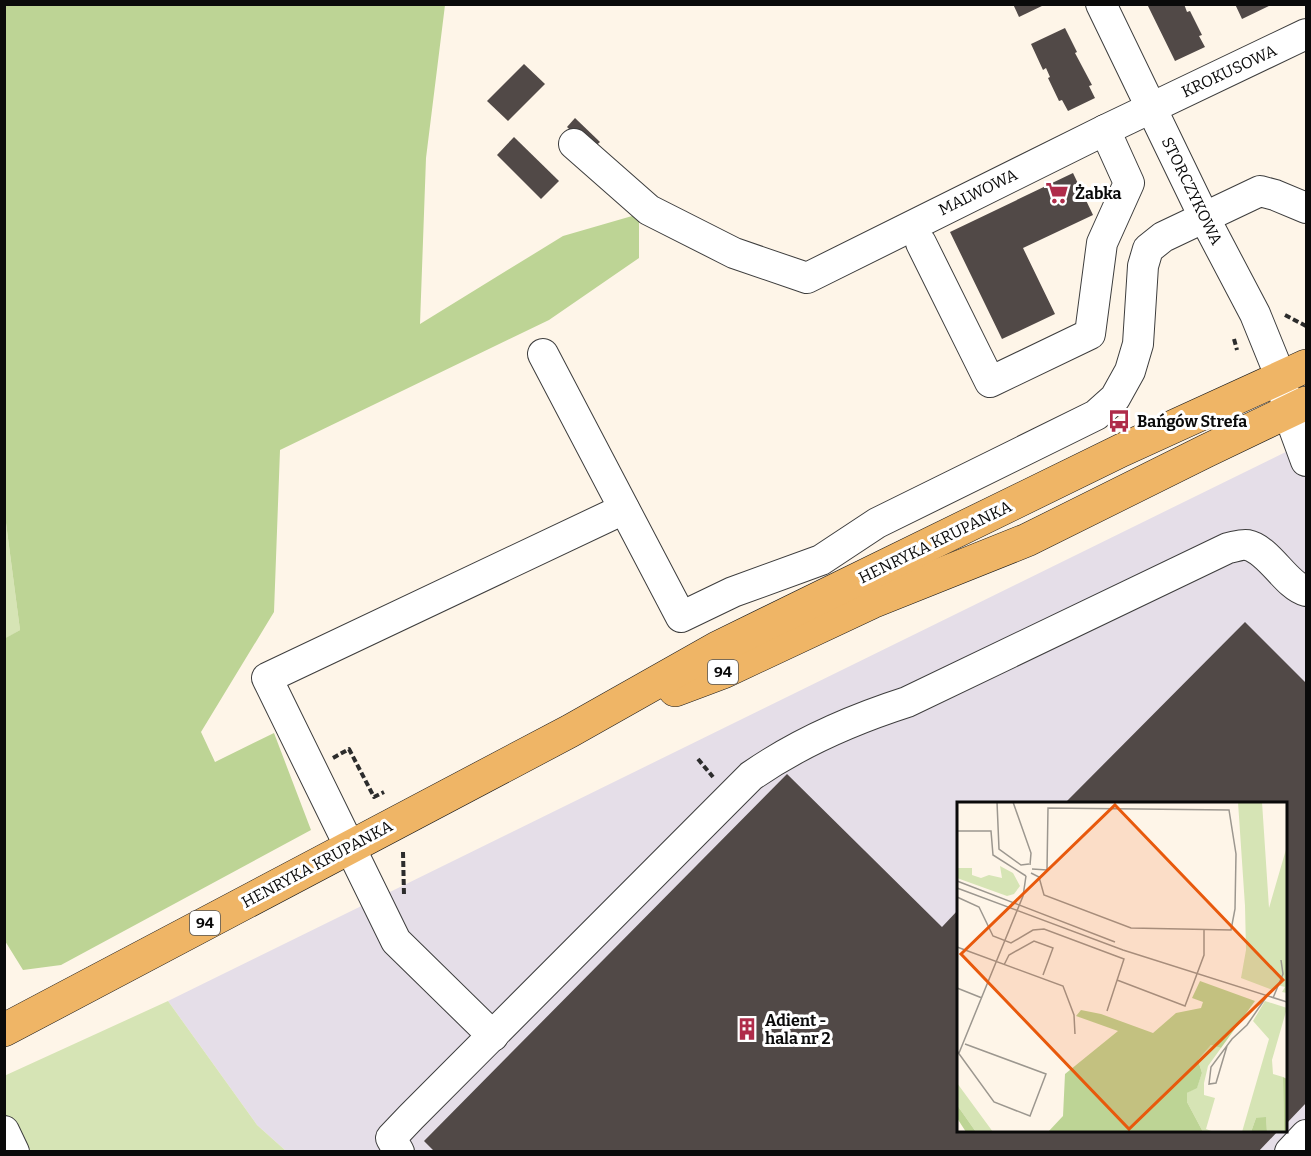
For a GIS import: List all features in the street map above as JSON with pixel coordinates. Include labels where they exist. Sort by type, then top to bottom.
[{"type":"main road","name":"HENRYKA KRUPANKA","points":[[4,1030],[570,730],[717,648],[1122,450],[1294,372]]},
{"type":"main road","name":"HENRYKA KRUPANKA","points":[[570,730],[723,672],[872,602],[1027,540],[1297,408]]},
{"type":"street","name":"STORCZYKOWA","points":[[1101,4],[1205,219],[1255,314],[1294,372],[1297,408],[1306,461]]},
{"type":"street","name":"KROKUSOWA","points":[[1151,108],[1306,34]]},
{"type":"street","name":"MALWOWA","points":[[574,144],[649,210],[734,253],[807,278],[1151,108]]},
{"type":"street","points":[[921,243],[990,382],[1090,334],[1102,243],[1129,183],[1105,130]]},
{"type":"street","points":[[543,354],[681,617],[733,592],[821,560],[877,523],[1096,415],[1115,398],[1130,371],[1138,344],[1143,266],[1148,249],[1163,237],[1260,191],[1306,208]]},
{"type":"street","points":[[1099,261],[1143,266]]},
{"type":"street","points":[[493,1036],[396,941],[351,845],[267,678],[624,509]]},
{"type":"street","points":[[399,1152],[391,1138],[751,776],[774,760],[873,713],[908,702],[1228,548],[1247,545],[1266,556],[1299,589],[1306,591]]},
{"type":"street","points":[[4,1131],[14,1152]]},
{"type":"street","points":[[1290,1152],[1306,1135]]},
{"type":"path","points":[[313,768],[349,749],[374,797],[384,792]]},
{"type":"path","points":[[402,842],[404,899]]},
{"type":"shaded area","points":[[1306,442],[1306,1151],[286,1151],[257,1125],[168,1001]]},
{"type":"green space","points":[[5,5],[445,5],[426,158],[420,324],[563,236],[639,214],[639,258],[549,320],[280,450],[274,612],[201,732],[215,762],[274,733],[311,830],[61,965],[23,970],[5,941],[4,639],[20,630],[6,523],[4,522]]},
{"type":"green space","points":[[4,522],[6,523],[20,630],[5,639]]},
{"type":"green space","points":[[168,1001],[257,1125],[286,1151],[5,1151],[4,1076]]},
{"type":"building","points":[[1013,4],[1046,4],[1019,17]]},
{"type":"building","points":[[1147,4],[1184,4],[1202,35],[1199,36],[1205,47],[1175,61]]},
{"type":"building","points":[[1235,4],[1273,4],[1242,19]]},
{"type":"building","points":[[1065,28],[1092,85],[1089,86],[1095,98],[1068,111],[1062,100],[1059,101],[1048,78],[1050,77],[1046,68],[1043,70],[1031,44]]},
{"type":"building","points":[[524,64],[545,84],[508,121],[487,101]]},
{"type":"building","points":[[575,118],[600,142],[591,150],[567,127]]},
{"type":"building","points":[[514,137],[559,181],[541,199],[497,155]]},
{"type":"building","points":[[1073,173],[1093,215],[1023,248],[1055,314],[1002,339],[950,232]]},
{"type":"building","points":[[1245,622],[1306,683],[1306,1103],[1287,1123],[1287,802],[1066,802]]},
{"type":"building","name":"Adient - hala nr 2","points":[[787,774],[942,927],[957,911],[957,1132],[1277,1132],[1258,1152],[435,1152],[424,1141]]},
{"type":"place","name":"Żabka","points":[[1057,193]]},
{"type":"place","name":"Bańgów Strefa","points":[[1119,421]]},
{"type":"place","name":"Adient - hala nr 2","points":[[747,1029]]}]
